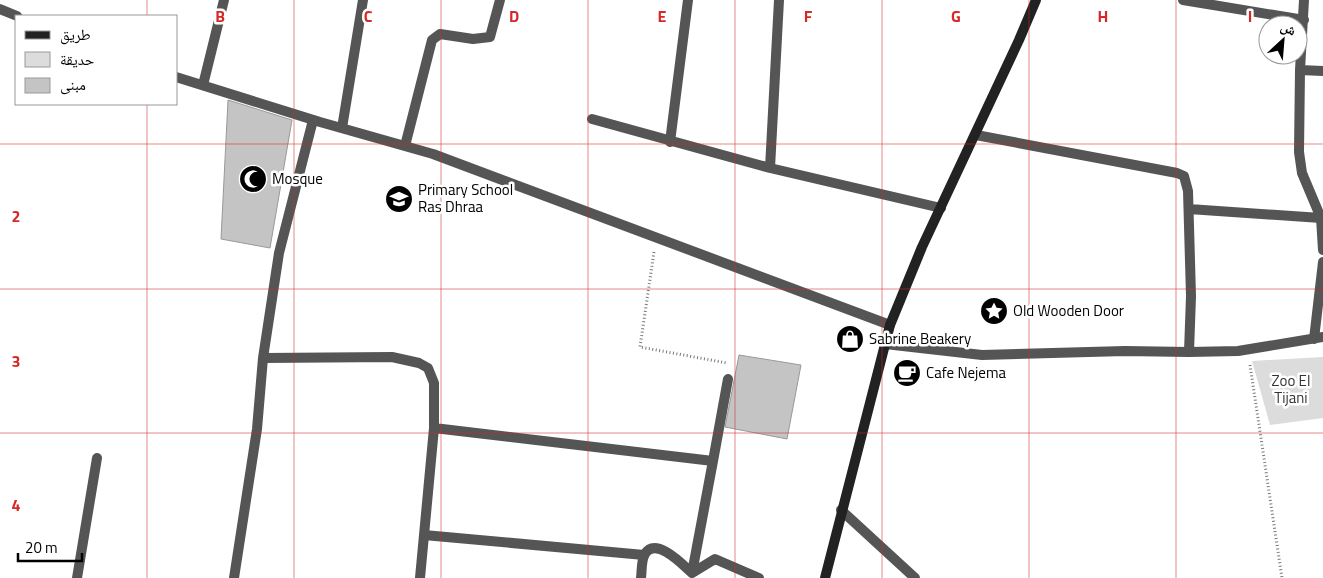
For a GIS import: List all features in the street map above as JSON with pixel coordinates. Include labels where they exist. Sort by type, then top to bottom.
[{"type":"street","points":[[204,85],[224,0]]},
{"type":"street","points":[[342,128],[363,0]]},
{"type":"street","points":[[405,146],[432,40],[440,34],[473,39],[490,37],[500,0]]},
{"type":"street","points":[[670,142],[688,0]]},
{"type":"street","points":[[770,168],[779,0]]},
{"type":"street","points":[[825,578],[890,325],[940,208],[976,135],[1036,0]]},
{"type":"street","points":[[1183,0],[1274,15]]},
{"type":"street","points":[[1304,0],[1304,15]]},
{"type":"street","points":[[0,10],[15,15]]},
{"type":"street","points":[[1300,65],[1299,152],[1302,173],[1321,218],[1323,250]]},
{"type":"street","points":[[1300,70],[1323,71]]},
{"type":"street","points":[[178,78],[313,120],[433,154],[890,325]]},
{"type":"street","points":[[592,119],[770,168],[940,208]]},
{"type":"street","points":[[234,578],[257,429],[264,358],[282,238],[301,172],[313,120]]},
{"type":"street","points":[[976,135],[1177,173],[1184,176],[1187,183],[1189,209],[1191,296],[1189,352]]},
{"type":"street","points":[[1189,209],[1321,218]]},
{"type":"street","points":[[885,344],[982,355],[1124,351],[1189,352],[1248,349],[1318,338],[1323,262]]},
{"type":"street","points":[[264,358],[392,357],[420,363],[428,368],[434,383],[434,428],[420,578]]},
{"type":"street","points":[[692,572],[728,379]]},
{"type":"street","points":[[434,428],[713,461]]},
{"type":"street","points":[[77,578],[97,458]]},
{"type":"street","points":[[842,510],[915,578]]},
{"type":"street","points":[[424,535],[644,556]]},
{"type":"street","points":[[641,578],[644,556],[648,551],[654,549],[664,549],[692,572]]},
{"type":"street","points":[[692,572],[715,559],[758,578]]},
{"type":"path","points":[[656,237],[640,347],[731,364],[728,379]]},
{"type":"path","points":[[1248,349],[1282,578]]},
{"type":"green space","name":"Zoo El Tijani","points":[[1323,357],[1323,418],[1270,425],[1252,361]]},
{"type":"building","name":"Mosque","points":[[228,100],[292,120],[270,248],[221,239]]},
{"type":"building","points":[[739,355],[801,365],[787,439],[725,427]]},
{"type":"place","name":"Mosque","points":[[253,179]]},
{"type":"place","name":"Primary School Ras Dhraa","points":[[399,199]]},
{"type":"place","name":"Old Wooden Door","points":[[994,311]]},
{"type":"place","name":"Sabrine Beakery","points":[[850,339]]},
{"type":"place","name":"Cafe Nejema","points":[[907,373]]}]
